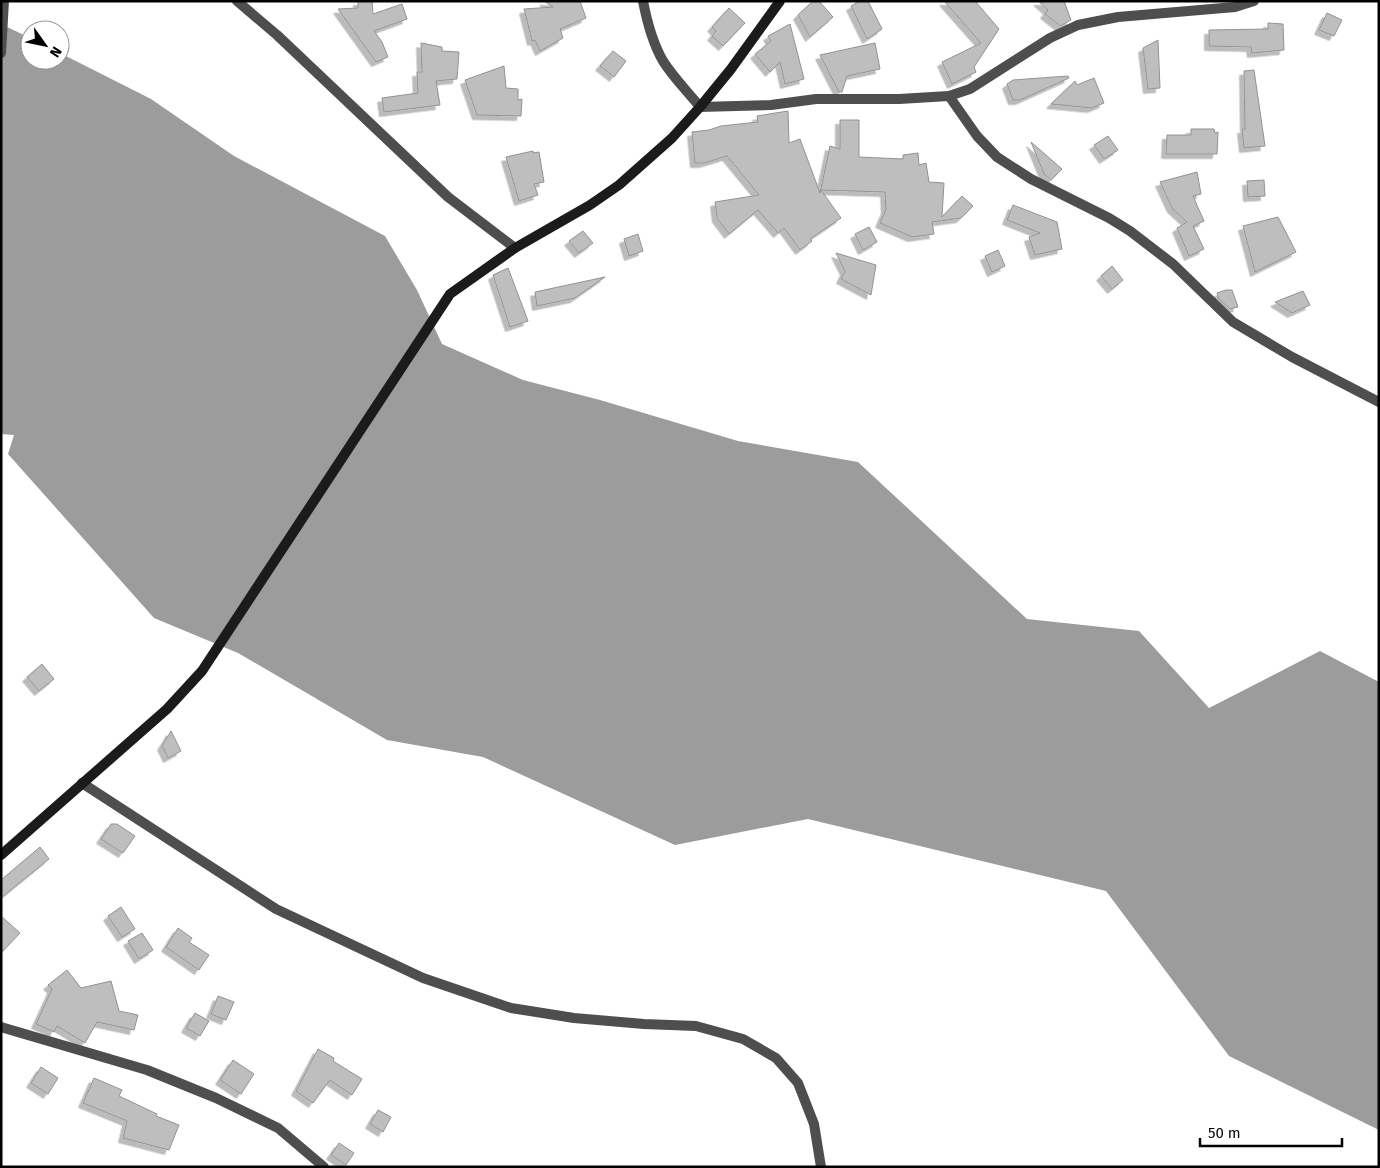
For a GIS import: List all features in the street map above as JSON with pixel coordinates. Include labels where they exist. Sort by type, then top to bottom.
[{"type":"street","points":[[1,52],[4,1]]},
{"type":"street","points":[[237,1],[277,34],[448,197],[515,248]]},
{"type":"street","points":[[643,1],[650,30],[664,62],[700,107]]},
{"type":"street","points":[[1,854],[167,709],[202,671],[450,294],[515,248],[590,205],[619,185],[672,138],[731,69],[780,1]]},
{"type":"street","points":[[700,107],[771,105],[816,99],[899,99],[950,96],[970,89],[1050,38],[1078,25],[1118,17],[1235,7],[1254,1]]},
{"type":"street","points":[[950,96],[977,136],[997,157],[1031,179],[1109,218],[1130,231],[1173,264],[1234,322],[1292,357],[1379,402]]},
{"type":"street","points":[[82,783],[276,909],[423,978],[512,1008],[574,1018],[696,1026],[743,1039],[776,1058],[798,1083],[814,1124],[821,1167]]},
{"type":"street","points":[[1,1027],[147,1070],[216,1098],[278,1128],[324,1167]]},
{"type":"shaded area","points":[[1,24],[20,33],[20,70],[70,70],[70,58],[151,99],[234,156],[385,236],[417,290],[442,344],[523,380],[600,400],[738,441],[858,462],[1027,619],[1139,631],[1209,708],[1320,651],[1379,682],[1379,1130],[1229,1056],[1106,891],[808,819],[675,845],[483,757],[387,740],[238,653],[154,618],[8,454],[14,435],[1,434]]},
{"type":"building","points":[[358,1],[372,1],[373,14],[402,4],[407,19],[374,31],[382,42],[388,57],[376,62],[338,9],[358,8]]},
{"type":"building","points":[[544,1],[580,1],[586,18],[560,29],[563,38],[540,51],[535,40],[532,41],[524,9],[553,7]]},
{"type":"building","points":[[813,1],[819,1],[833,17],[810,37],[798,15]]},
{"type":"building","points":[[860,1],[868,1],[882,29],[867,39],[851,6]]},
{"type":"building","points":[[944,1],[975,1],[999,29],[974,67],[976,72],[952,84],[942,62],[981,43]]},
{"type":"building","points":[[1038,1],[1064,1],[1071,20],[1060,26],[1045,14],[1048,10]]},
{"type":"building","points":[[729,8],[745,23],[723,46],[712,36],[716,31],[712,27]]},
{"type":"building","points":[[1327,13],[1342,20],[1334,36],[1319,30]]},
{"type":"building","points":[[1268,23],[1283,24],[1284,50],[1252,53],[1251,47],[1209,46],[1209,30],[1268,29]]},
{"type":"building","points":[[790,24],[804,79],[785,84],[780,62],[770,72],[755,54],[771,41],[768,36]]},
{"type":"building","points":[[1158,40],[1160,88],[1148,89],[1143,48]]},
{"type":"building","points":[[421,43],[442,47],[442,51],[459,52],[457,79],[436,81],[440,105],[384,112],[382,98],[418,93],[417,72],[422,72]]},
{"type":"building","points":[[875,43],[880,69],[847,76],[842,92],[839,92],[820,55]]},
{"type":"building","points":[[613,51],[626,61],[614,77],[600,66]]},
{"type":"building","points":[[504,66],[506,88],[518,89],[518,100],[522,99],[521,116],[477,115],[465,80]]},
{"type":"building","points":[[1254,70],[1265,146],[1244,148],[1242,129],[1245,129],[1244,71]]},
{"type":"building","points":[[1068,76],[1069,78],[1020,100],[1013,100],[1007,84],[1013,80]]},
{"type":"building","points":[[1094,78],[1104,103],[1092,108],[1051,104],[1075,81],[1077,85]]},
{"type":"building","points":[[788,111],[789,143],[800,139],[820,193],[830,146],[840,149],[840,120],[859,120],[859,157],[903,159],[903,155],[918,153],[919,165],[926,163],[929,182],[944,183],[942,217],[962,196],[973,206],[961,218],[932,222],[934,234],[912,237],[880,223],[886,209],[885,192],[821,190],[841,218],[810,239],[812,241],[800,250],[784,228],[778,233],[758,210],[729,234],[717,218],[715,202],[759,195],[727,156],[704,163],[695,163],[692,132],[721,126],[758,122],[757,116]]},
{"type":"building","points":[[1191,129],[1214,129],[1215,133],[1218,132],[1217,154],[1166,154],[1167,135],[1191,135]]},
{"type":"building","points":[[1108,136],[1118,150],[1104,159],[1094,145]]},
{"type":"building","points":[[1031,142],[1062,169],[1051,180],[1044,174]]},
{"type":"building","points":[[533,151],[533,153],[539,152],[544,182],[534,184],[538,195],[519,201],[506,157]]},
{"type":"building","points":[[1197,172],[1201,194],[1193,196],[1204,221],[1193,226],[1204,249],[1189,256],[1177,228],[1187,222],[1172,208],[1160,182]]},
{"type":"building","points":[[1264,180],[1265,196],[1248,197],[1247,181]]},
{"type":"building","points":[[1013,205],[1057,222],[1062,249],[1035,255],[1029,237],[1040,233],[1007,220]]},
{"type":"building","points":[[1278,217],[1296,252],[1255,272],[1243,226]]},
{"type":"building","points":[[869,227],[877,242],[863,250],[855,234]]},
{"type":"building","points":[[583,231],[593,243],[579,253],[569,241]]},
{"type":"building","points":[[638,234],[643,251],[629,256],[624,239]]},
{"type":"building","points":[[998,250],[1005,266],[992,272],[985,256]]},
{"type":"building","points":[[836,253],[876,265],[871,295],[841,279],[845,271]]},
{"type":"building","points":[[1112,266],[1123,280],[1112,289],[1101,276]]},
{"type":"building","points":[[508,268],[528,321],[510,327],[493,275]]},
{"type":"building","points":[[605,277],[575,298],[537,306],[535,292]]},
{"type":"building","points":[[1232,290],[1238,307],[1230,309],[1219,299],[1217,293]]},
{"type":"building","points":[[1303,291],[1310,305],[1292,313],[1275,302]]},
{"type":"building","points":[[42,664],[54,679],[39,691],[27,677]]},
{"type":"building","points":[[171,731],[181,751],[168,758],[162,746]]},
{"type":"building","points":[[111,824],[117,824],[135,836],[123,853],[101,839]]},
{"type":"building","points":[[40,847],[49,859],[1,898],[1,880]]},
{"type":"building","points":[[121,907],[135,929],[122,937],[108,916]]},
{"type":"building","points":[[1,916],[20,933],[1,953]]},
{"type":"building","points":[[178,928],[192,938],[189,942],[209,955],[199,970],[166,947]]},
{"type":"building","points":[[142,933],[153,950],[139,959],[128,941]]},
{"type":"building","points":[[67,970],[81,988],[111,981],[119,1011],[138,1015],[134,1030],[97,1022],[85,1043],[57,1026],[54,1032],[36,1024],[52,989],[48,985]]},
{"type":"building","points":[[218,996],[234,1002],[226,1020],[211,1014]]},
{"type":"building","points":[[195,1013],[209,1021],[200,1036],[186,1028]]},
{"type":"building","points":[[318,1049],[334,1058],[333,1061],[362,1079],[352,1095],[330,1080],[313,1103],[296,1091]]},
{"type":"building","points":[[233,1060],[254,1074],[241,1094],[220,1080]]},
{"type":"building","points":[[41,1067],[58,1078],[48,1094],[31,1083]]},
{"type":"building","points":[[94,1078],[122,1090],[119,1096],[157,1114],[156,1116],[179,1125],[169,1150],[123,1138],[127,1121],[83,1103]]},
{"type":"building","points":[[378,1110],[391,1117],[383,1132],[370,1124]]},
{"type":"building","points":[[339,1143],[354,1153],[346,1165],[331,1155]]}]
